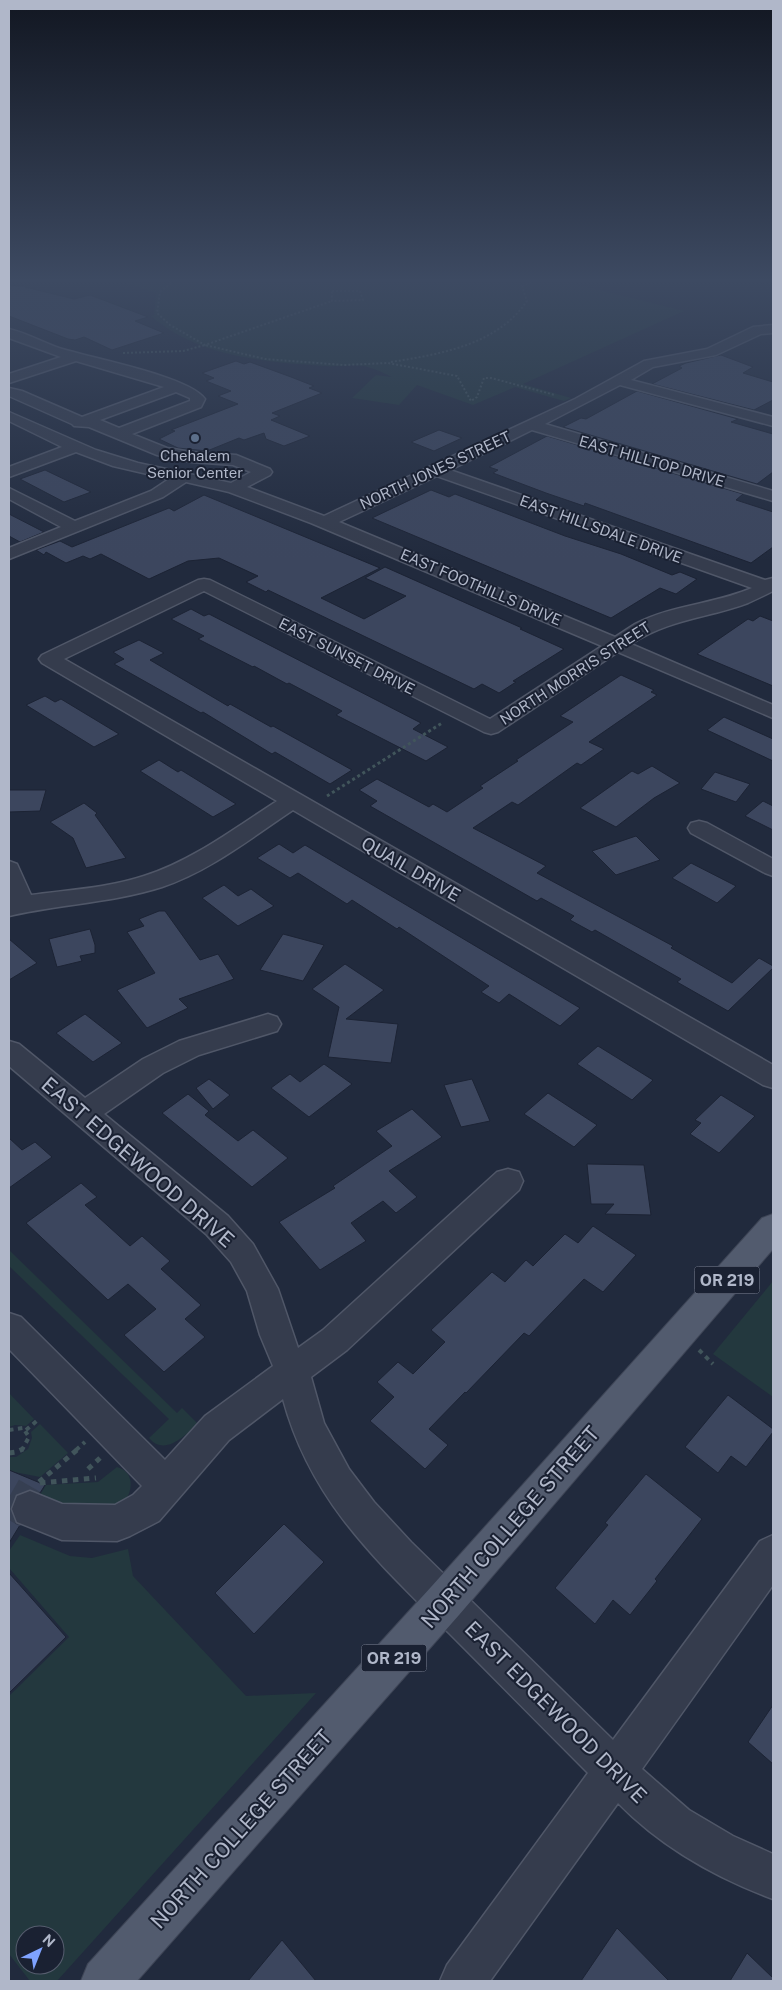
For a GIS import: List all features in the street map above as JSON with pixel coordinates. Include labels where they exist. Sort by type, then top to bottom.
[{"type":"main road","name":"NORTH COLLEGE STREET","points":[[105,1981],[445,1601],[773,1227]]},
{"type":"street","points":[[118,434],[196,404],[198,399],[195,395],[145,376]]},
{"type":"street","name":"NORTH JONES STREET","points":[[326,522],[630,376]]},
{"type":"street","points":[[620,382],[773,422]]},
{"type":"street","points":[[48,434],[177,387]]},
{"type":"street","points":[[9,392],[75,420],[93,422],[163,452],[192,457],[236,460],[264,472],[233,488]]},
{"type":"street","name":"EAST FOOTHILLS DRIVE","points":[[9,416],[76,447],[118,463],[233,488],[326,522],[422,561],[773,712]]},
{"type":"street","name":"EAST HILLTOP DRIVE","points":[[531,425],[773,496]]},
{"type":"street","points":[[9,472],[76,447]]},
{"type":"street","name":"EAST HILLSDALE DRIVE","points":[[436,470],[770,585]]},
{"type":"street","points":[[9,554],[74,526],[157,494],[184,477]]},
{"type":"street","points":[[9,493],[74,526]]},
{"type":"street","name":"QUAIL DRIVE","points":[[204,584],[49,658],[292,801],[773,1078]]},
{"type":"street","name":"EAST SUNSET DRIVE","points":[[204,584],[491,728]]},
{"type":"street","name":"NORTH MORRIS STREET","points":[[491,728],[652,623],[735,601],[770,585]]},
{"type":"street","points":[[9,869],[15,906],[112,892],[155,881],[189,865],[292,801]]},
{"type":"street","points":[[699,828],[728,846],[773,868]]},
{"type":"street","points":[[85,1113],[153,1066],[190,1048],[268,1024]]},
{"type":"street","name":"EAST EDGEWOOD DRIVE","points":[[9,1051],[217,1225],[242,1253],[262,1289],[276,1335],[293,1372],[308,1427],[336,1482],[361,1515],[646,1802],[674,1825],[718,1851],[773,1876]]},
{"type":"street","points":[[33,1492],[62,1522],[117,1523],[146,1508],[217,1428],[335,1340],[508,1181]]},
{"type":"street","points":[[9,1327],[166,1485]]},
{"type":"street","points":[[463,1981],[773,1554]]},
{"type":"path","points":[[456,376],[466,396],[471,401],[477,397],[484,378],[558,396]]},
{"type":"path","points":[[325,798],[446,720]]},
{"type":"path","points":[[26,1430],[39,1419]]},
{"type":"path","points":[[9,1430],[18,1428],[26,1430]]},
{"type":"path","points":[[9,1453],[19,1452],[26,1446],[29,1437],[26,1430]]},
{"type":"path","points":[[33,1492],[72,1454]]},
{"type":"path","points":[[33,1492],[96,1478]]},
{"type":"green space","points":[[375,376],[392,377],[389,376],[541,376],[523,384],[571,398],[564,401],[515,387],[473,405],[417,385],[399,405],[352,398]]},
{"type":"green space","points":[[9,1250],[177,1413],[182,1408],[198,1424],[181,1438],[168,1445],[155,1443],[149,1438],[169,1419],[9,1266]]},
{"type":"green space","points":[[773,1281],[773,1397],[713,1354]]},
{"type":"green space","points":[[9,1393],[34,1419],[26,1426],[15,1425],[9,1427]]},
{"type":"green space","points":[[40,1424],[68,1453],[40,1477],[9,1471],[9,1457],[16,1457],[28,1449],[32,1438],[31,1432]]},
{"type":"green space","points":[[117,1467],[128,1474],[131,1485],[124,1503],[119,1507],[100,1511],[80,1512],[40,1495],[46,1485],[98,1482]]},
{"type":"green space","points":[[20,1535],[70,1556],[92,1558],[128,1549],[133,1576],[246,1696],[316,1693],[65,1972],[65,1925],[15,1925],[15,1962],[9,1954],[9,1696],[69,1637],[9,1568],[9,1551]]},
{"type":"green space","points":[[25,1975],[62,1975],[57,1981],[30,1981]]},
{"type":"building","points":[[209,376],[288,376],[314,386],[309,388],[322,393],[272,413],[280,416],[271,420],[310,436],[284,446],[266,439],[264,433],[244,440],[239,438],[207,451],[178,448],[159,439],[175,431],[171,430],[238,404],[218,396],[231,391],[206,381],[214,378]]},
{"type":"building","points":[[667,376],[753,376],[773,382],[773,400],[754,410],[652,384]]},
{"type":"building","points":[[637,391],[738,419],[731,422],[773,434],[773,472],[757,484],[563,427],[581,418],[586,419]]},
{"type":"building","points":[[439,430],[462,438],[434,451],[411,442]]},
{"type":"building","points":[[547,436],[743,494],[736,500],[773,512],[773,547],[751,563],[585,503],[584,506],[546,493],[493,473],[498,470],[489,467]]},
{"type":"building","points":[[45,470],[91,492],[64,502],[20,479]]},
{"type":"building","points":[[431,490],[449,497],[455,494],[565,536],[621,554],[672,575],[680,572],[697,579],[676,594],[660,588],[611,618],[372,518]]},
{"type":"building","points":[[204,495],[380,568],[321,598],[364,619],[406,596],[365,578],[385,567],[522,628],[520,629],[564,649],[513,681],[516,682],[499,693],[482,684],[474,689],[268,590],[266,592],[246,582],[258,576],[219,558],[188,561],[149,579],[101,554],[90,559],[83,556],[66,563],[46,552],[44,555],[36,550],[60,541],[72,547],[169,508],[174,511]]},
{"type":"building","points":[[9,514],[44,532],[20,542],[9,536]]},
{"type":"building","points":[[191,609],[204,616],[209,614],[421,723],[413,729],[448,747],[426,761],[336,715],[342,711],[198,639],[204,636],[171,619]]},
{"type":"building","points":[[760,616],[773,621],[773,686],[697,654],[748,619],[753,621]]},
{"type":"building","points":[[139,640],[164,653],[150,660],[228,706],[230,704],[271,727],[273,726],[352,770],[330,784],[275,752],[272,754],[203,712],[201,713],[114,664],[124,659],[113,652]]},
{"type":"building","points":[[621,675],[654,690],[651,692],[657,695],[589,742],[604,749],[581,765],[577,763],[518,805],[512,802],[473,828],[546,866],[537,873],[673,946],[671,948],[732,983],[759,958],[773,966],[728,1011],[677,982],[681,979],[595,930],[592,932],[570,920],[574,916],[541,898],[537,901],[370,806],[377,801],[359,790],[377,779],[429,807],[433,804],[447,812],[483,788],[480,786],[518,761],[516,760],[573,722],[560,716]]},
{"type":"building","points":[[45,696],[55,702],[61,699],[119,734],[94,747],[26,705]]},
{"type":"building","points":[[724,717],[773,739],[773,761],[707,730]]},
{"type":"building","points":[[159,760],[178,772],[181,770],[236,804],[213,817],[140,771]]},
{"type":"building","points":[[652,766],[680,783],[654,798],[616,827],[580,808],[632,771],[638,774]]},
{"type":"building","points":[[715,772],[750,784],[736,802],[701,789]]},
{"type":"building","points":[[9,790],[46,790],[40,811],[9,812]]},
{"type":"building","points":[[763,801],[773,806],[773,830],[745,816]]},
{"type":"building","points":[[84,803],[97,813],[95,815],[126,858],[86,868],[73,838],[50,822]]},
{"type":"building","points":[[636,836],[660,860],[616,875],[592,851]]},
{"type":"building","points":[[279,844],[293,853],[305,845],[580,1008],[560,1026],[509,994],[499,1003],[481,992],[489,986],[399,927],[397,929],[352,900],[347,904],[298,873],[290,878],[257,858]]},
{"type":"building","points":[[691,863],[736,886],[717,903],[672,878]]},
{"type":"building","points":[[224,885],[238,896],[251,889],[274,906],[238,926],[202,898]]},
{"type":"building","points":[[159,911],[165,911],[200,960],[218,954],[234,979],[179,999],[188,1008],[147,1028],[117,990],[155,973],[127,932],[144,926],[139,919]]},
{"type":"building","points":[[90,929],[95,945],[95,953],[80,956],[82,961],[57,967],[49,939]]},
{"type":"building","points":[[283,934],[324,945],[303,981],[260,970]]},
{"type":"building","points":[[9,939],[37,963],[9,980]]},
{"type":"building","points":[[345,964],[384,990],[346,1019],[398,1024],[391,1063],[328,1057],[339,1007],[312,989]]},
{"type":"building","points":[[85,1014],[122,1043],[93,1062],[56,1033]]},
{"type":"building","points":[[598,1046],[653,1080],[632,1100],[577,1064]]},
{"type":"building","points":[[324,1064],[352,1084],[309,1117],[271,1088],[290,1074],[300,1082]]},
{"type":"building","points":[[209,1079],[230,1095],[213,1109],[196,1088]]},
{"type":"building","points":[[472,1079],[490,1121],[461,1127],[444,1085]]},
{"type":"building","points":[[548,1093],[597,1125],[574,1147],[524,1114]]},
{"type":"building","points":[[188,1094],[209,1111],[205,1115],[238,1141],[253,1130],[288,1158],[252,1187],[162,1113]]},
{"type":"building","points":[[721,1095],[755,1116],[719,1153],[690,1134],[701,1123],[695,1120]]},
{"type":"building","points":[[412,1109],[442,1137],[389,1171],[417,1197],[396,1213],[383,1201],[351,1223],[366,1241],[320,1270],[279,1222],[335,1188],[333,1186],[392,1146],[376,1131]]},
{"type":"building","points":[[9,1138],[22,1150],[35,1142],[52,1157],[9,1188]]},
{"type":"building","points":[[587,1164],[644,1165],[651,1215],[605,1214],[614,1204],[591,1204]]},
{"type":"building","points":[[81,1183],[97,1197],[85,1205],[130,1246],[142,1236],[170,1261],[161,1269],[201,1305],[185,1319],[205,1337],[164,1372],[124,1335],[156,1309],[128,1284],[108,1300],[26,1223]]},
{"type":"building","points":[[593,1226],[636,1255],[603,1292],[584,1279],[529,1336],[524,1333],[465,1392],[429,1429],[448,1445],[425,1469],[370,1421],[394,1397],[377,1382],[398,1362],[413,1374],[445,1342],[431,1330],[492,1272],[505,1282],[526,1260],[533,1266],[565,1234],[578,1243]]},
{"type":"building","points":[[728,1395],[773,1429],[773,1432],[746,1467],[731,1456],[718,1473],[685,1447]]},
{"type":"building","points":[[9,1470],[45,1485],[40,1493],[29,1489],[15,1495],[10,1510],[15,1523],[20,1525],[9,1543]]},
{"type":"building","points":[[646,1474],[702,1519],[655,1579],[657,1581],[630,1615],[613,1600],[595,1624],[555,1588],[608,1525],[605,1523]]},
{"type":"building","points":[[284,1524],[324,1562],[254,1634],[215,1593]]},
{"type":"building","points":[[9,1573],[66,1637],[9,1693]]},
{"type":"building","points":[[773,1705],[773,1764],[748,1742]]},
{"type":"building","points":[[617,1928],[669,1981],[581,1981]]},
{"type":"building","points":[[282,1940],[316,1981],[248,1981]]},
{"type":"building","points":[[747,1953],[773,1978],[773,1981],[730,1981]]},
{"type":"tunnel","points":[[9,1497],[30,1509]]},
{"type":"place","name":"Chehalem Senior Center","points":[[195,438]]}]
